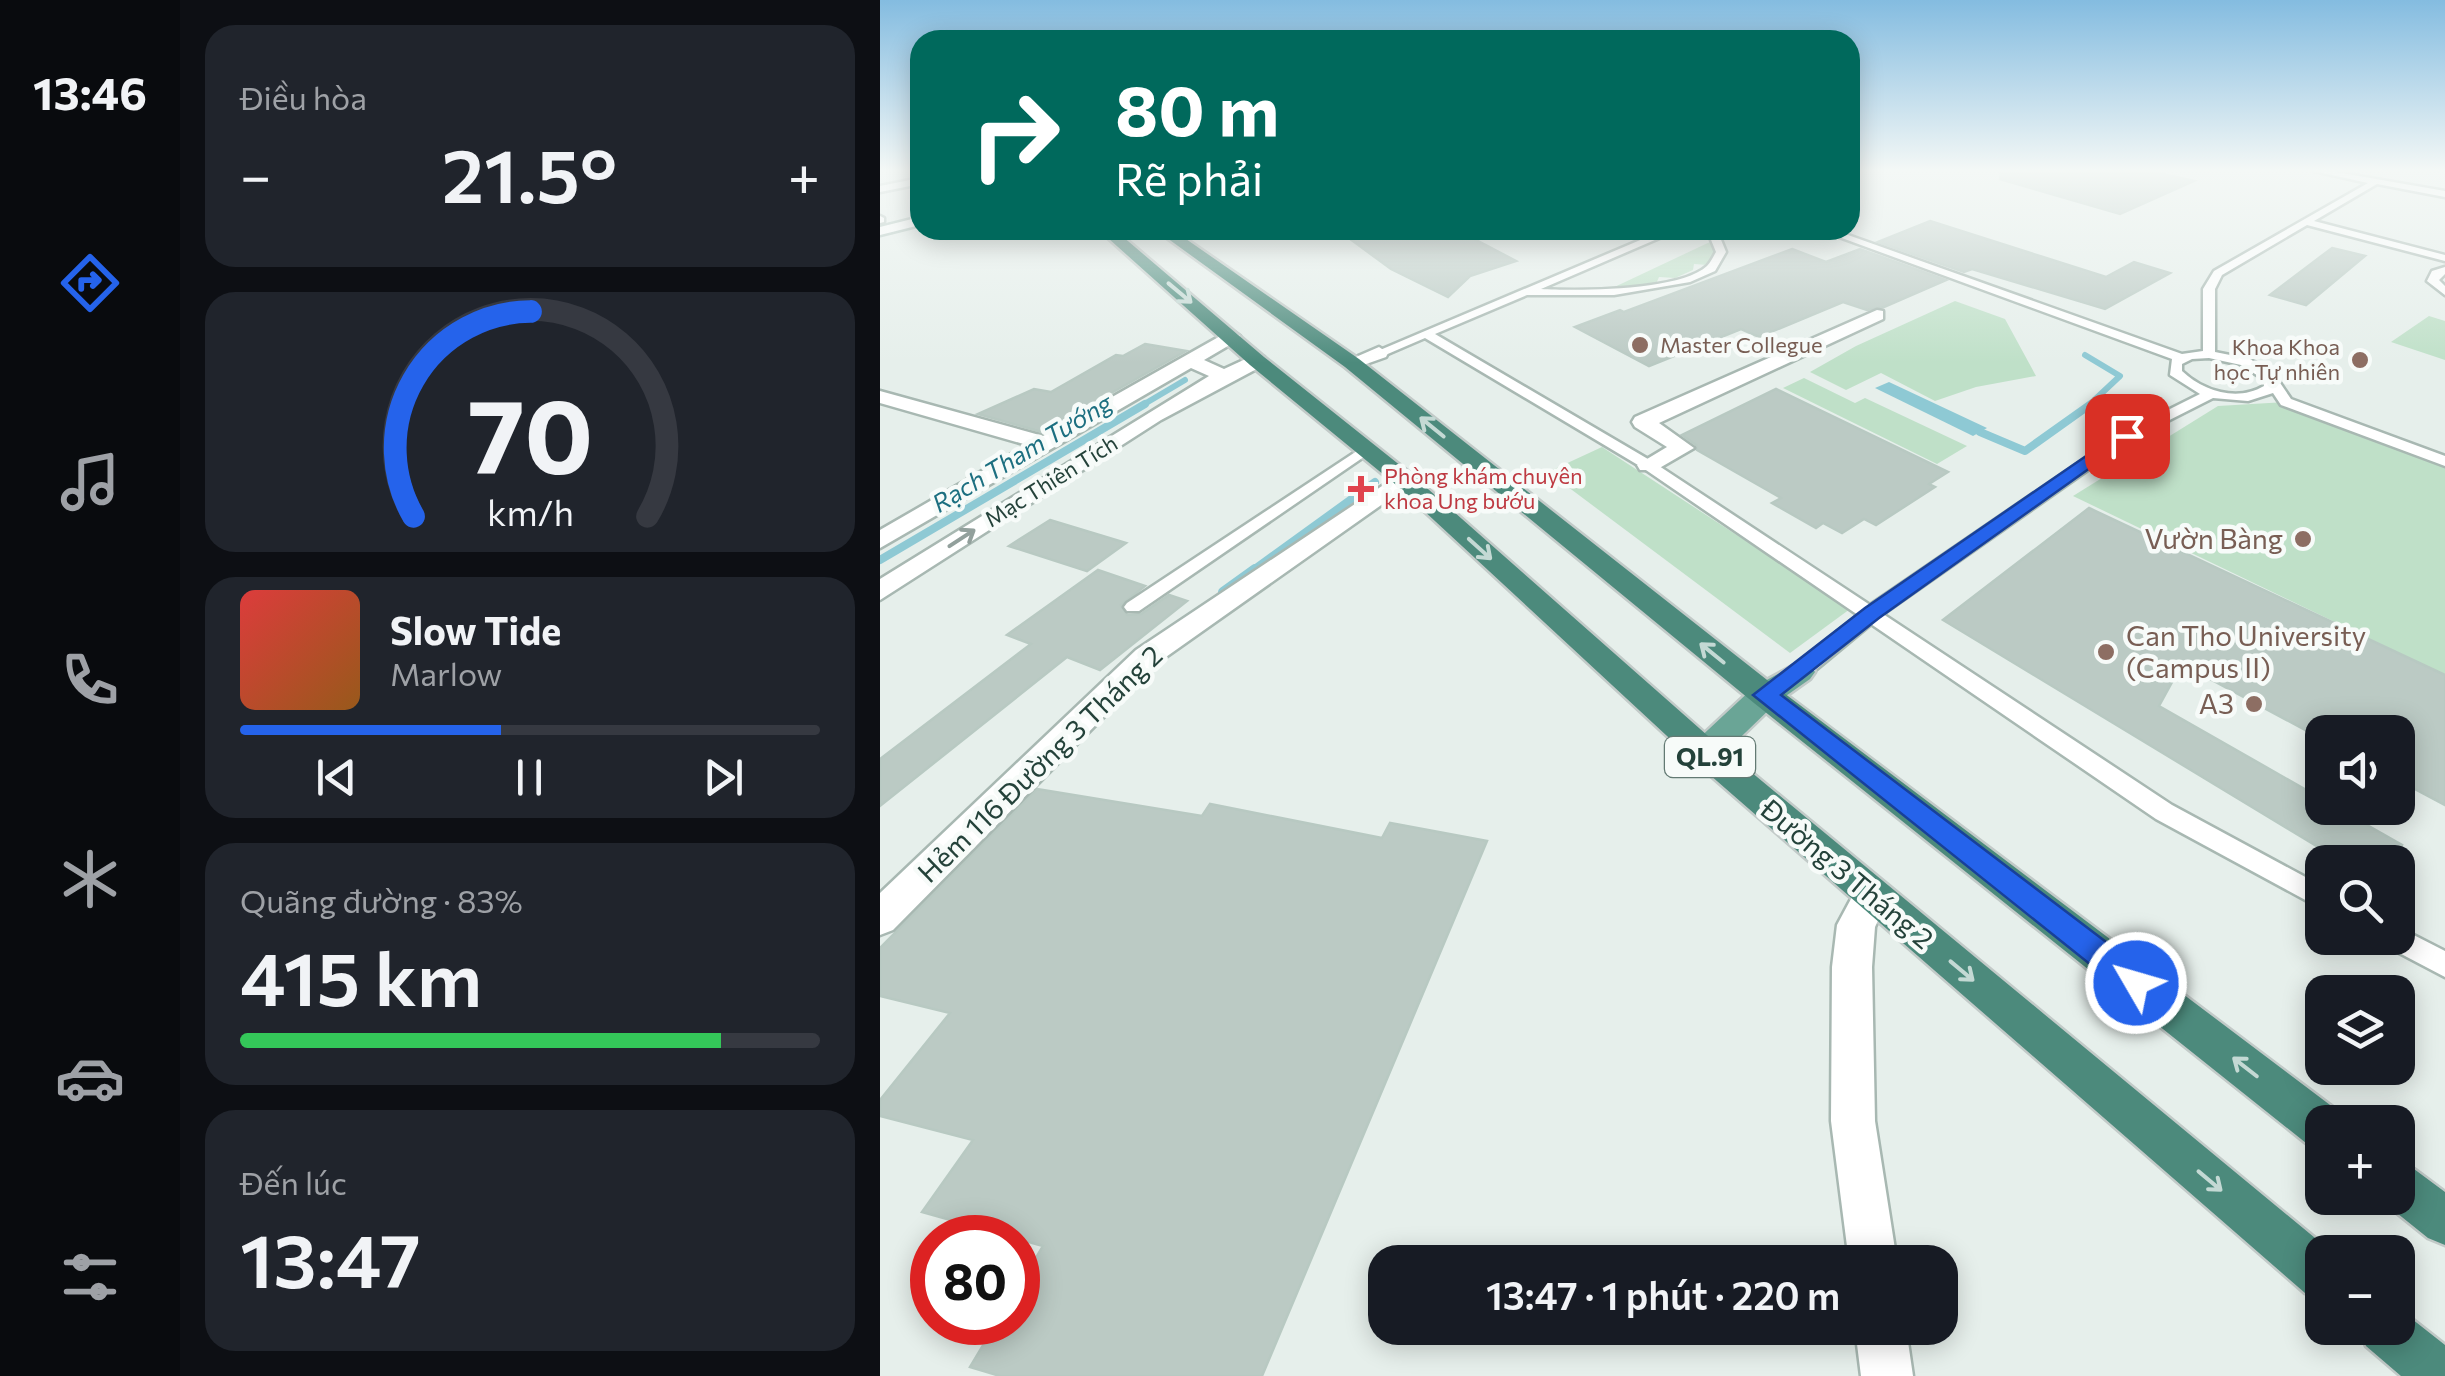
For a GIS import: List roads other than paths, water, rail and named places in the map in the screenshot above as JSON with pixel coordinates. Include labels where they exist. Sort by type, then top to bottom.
[{"type":"highway","name":"Đường 3 Tháng 2","points":[[1118,240],[1257,362],[1402,479],[1705,752],[2305,1262]]},
{"type":"highway","name":"QL.91","points":[[1179,240],[1365,358],[1764,695],[2305,1113]]},
{"type":"highway","points":[[2415,1198],[2445,1222]]},
{"type":"highway","points":[[2405,1345],[2442,1376]]},
{"type":"main road","points":[[1705,752],[1764,695],[1800,672]]},
{"type":"street","points":[[1648,465],[1682,448],[1643,422],[1877,315]]},
{"type":"street","name":"Mạc Thiên Tích","points":[[880,540],[1231,336]]},
{"type":"street","points":[[1190,360],[1224,376]]},
{"type":"street","name":"Mạc Thiên Tích","points":[[880,590],[1154,416],[1257,362]]},
{"type":"street","points":[[880,397],[1046,444]]},
{"type":"street","name":"Hẻm 116 Đường 3 Tháng 2","points":[[880,918],[1146,656],[1402,479]]},
{"type":"street","points":[[1871,1245],[1853,1120],[1852,967],[1856,925],[1872,895]]},
{"type":"street","points":[[1883,1345],[1887,1376]]},
{"type":"lane","points":[[2209,354],[2209,289],[2218,272],[2283,235]]},
{"type":"lane","points":[[2351,235],[2442,262],[2433,281],[2445,292]]},
{"type":"lane","points":[[1365,358],[1649,240]]},
{"type":"lane","points":[[1522,292],[1602,294],[1678,281],[1716,266],[1721,258],[1719,240]]},
{"type":"lane","points":[[1853,240],[2182,358],[2209,354],[2245,362],[2263,372],[2286,402],[2445,462]]},
{"type":"lane","points":[[1425,333],[1648,465],[2164,812],[2305,889]]},
{"type":"lane","points":[[2182,358],[2174,366],[2180,378],[2213,393],[2256,396],[2271,388],[2272,382]]},
{"type":"lane","points":[[1800,672],[1872,613],[2127,436],[2213,393]]},
{"type":"lane","points":[[1133,607],[1366,449]]},
{"type":"lane","points":[[2415,949],[2445,965]]},
{"type":"water","points":[[1889,382],[1987,428],[1973,436],[1875,388]]},
{"type":"waterway","points":[[2085,355],[2120,376],[2088,406]]},
{"type":"waterway","name":"Rạch Tham Tướng","points":[[1141,406],[1185,380]]},
{"type":"waterway","name":"Rạch Tham Tướng","points":[[880,560],[1145,404]]},
{"type":"waterway","points":[[1980,432],[2025,451],[2091,404]]},
{"type":"waterway","points":[[1252,571],[1375,482]]},
{"type":"waterway","points":[[1223,592],[1255,569]]},
{"type":"place","name":"Master Collegue","points":[[1640,345]]},
{"type":"place","name":"Khoa Khoa học Tự nhiên","points":[[2360,360]]},
{"type":"place","name":"Phòng khám chuyên khoa Ung bướu","points":[[1361,489]]},
{"type":"place","name":"Vườn Bàng","points":[[2303,539]]},
{"type":"place","name":"Can Tho University (Campus II)","points":[[2106,652]]},
{"type":"place","name":"A3","points":[[2254,704]]}]
